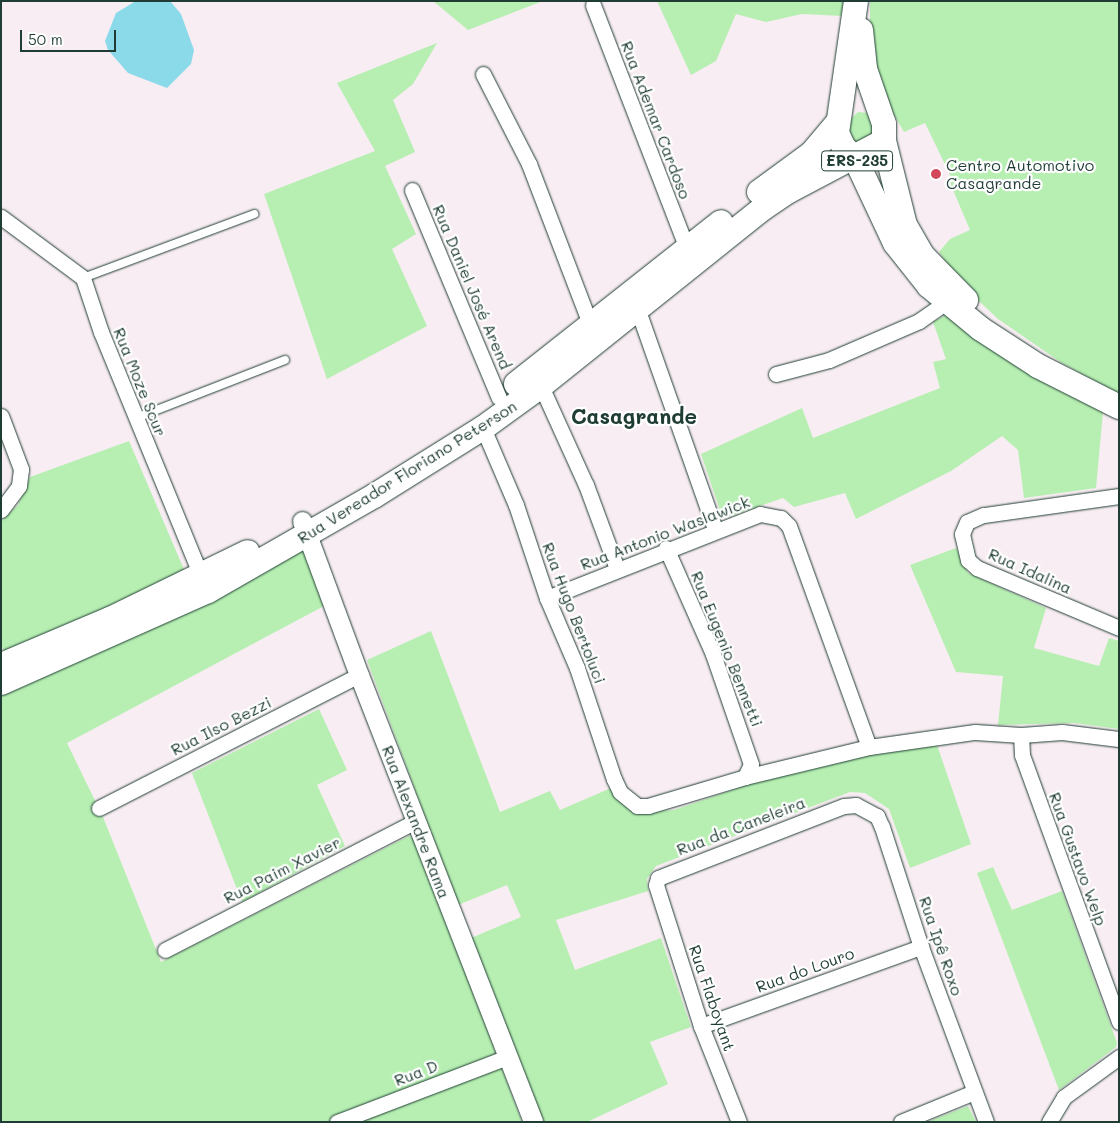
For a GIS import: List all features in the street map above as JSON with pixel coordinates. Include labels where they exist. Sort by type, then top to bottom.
[{"type":"main road","name":"ERS-235","points":[[857,1],[862,52],[884,124],[884,141],[900,211],[912,240],[949,294]]},
{"type":"main road","name":"ERS-235","points":[[857,1],[837,120],[840,142],[854,156],[895,243],[914,270],[1080,385],[1119,407]]},
{"type":"main road","points":[[837,120],[860,104],[879,107]]},
{"type":"main road","name":"Rua Vereador Floriano Peterson","points":[[1,683],[204,583],[483,428],[541,386],[635,302],[687,248],[794,169],[837,120]]},
{"type":"main road","points":[[854,156],[884,141]]},
{"type":"main road","name":"Rua Vereador Floriano Peterson","points":[[305,528],[498,398],[591,326],[635,302],[762,209],[854,156]]},
{"type":"main road","name":"Rua Vereador Floriano Peterson","points":[[1,665],[110,619],[204,583]]},
{"type":"street","name":"Rua Ademar Cardoso","points":[[593,5],[687,248]]},
{"type":"street","points":[[483,74],[529,164],[591,326]]},
{"type":"street","name":"Rua Daniel José Arend","points":[[412,190],[498,398]]},
{"type":"street","points":[[1,217],[82,278]]},
{"type":"street","name":"Rua Moze Scur","points":[[82,278],[136,418],[204,583]]},
{"type":"street","points":[[776,374],[829,360],[919,321],[949,294]]},
{"type":"street","points":[[635,302],[715,529]]},
{"type":"street","points":[[541,386],[586,485],[616,569]]},
{"type":"street","points":[[1,416],[21,469],[19,486],[1,510]]},
{"type":"street","name":"Rua Hugo Bertoluci","points":[[483,428],[516,505],[547,598],[577,668],[620,792],[637,806],[648,806],[748,771]]},
{"type":"street","name":"Rua Idalina","points":[[1119,496],[984,515],[967,522],[962,534],[968,560],[977,568],[1119,628]]},
{"type":"street","name":"Rua Antonio Waslawick","points":[[547,598],[715,529],[760,514],[781,518],[789,526],[869,747]]},
{"type":"street","name":"Rua Alexandre Rama","points":[[305,528],[359,675],[533,1122]]},
{"type":"street","name":"Rua Eugenio Bennetti","points":[[666,548],[713,654],[748,771]]},
{"type":"street","name":"Rua Ilso Bezzi","points":[[99,808],[359,675]]},
{"type":"street","points":[[748,771],[869,747],[975,732],[1021,735],[1062,732],[1119,739]]},
{"type":"street","name":"Rua Gustavo Welp","points":[[1021,735],[1022,755],[1119,1022]]},
{"type":"street","name":"Rua da Caneleira","points":[[656,885],[663,874],[844,806]]},
{"type":"street","name":"Rua Ipê Roxo","points":[[844,806],[866,808],[877,816],[921,947],[986,1122]]},
{"type":"street","name":"Rua Paim Xavier","points":[[165,950],[416,821]]},
{"type":"street","name":"Rua Flaboyant","points":[[656,885],[701,1026],[739,1122]]},
{"type":"street","name":"Rua do Louro","points":[[701,1026],[921,947]]},
{"type":"street","name":"Rua D","points":[[338,1122],[507,1057]]},
{"type":"street","points":[[1049,1122],[1064,1097],[1119,1057]]},
{"type":"street","points":[[901,1122],[974,1092]]},
{"type":"lane","points":[[82,278],[254,214]]},
{"type":"lane","points":[[136,418],[284,360]]},
{"type":"green space","points":[[433,1],[543,1],[468,30]]},
{"type":"green space","points":[[657,1],[846,1],[843,16],[802,14],[766,22],[736,14],[716,61],[691,75]]},
{"type":"green space","points":[[870,1],[1119,1],[1119,394],[1062,363],[998,319],[963,286],[939,252],[950,239],[970,230],[950,183],[953,181],[925,123],[904,132],[885,99],[870,48]]},
{"type":"green space","points":[[437,43],[413,84],[393,100],[415,152],[385,166],[416,234],[392,249],[427,326],[327,379],[264,194],[375,151],[337,83]]},
{"type":"green space","points":[[858,112],[869,113],[879,131],[853,144],[846,123]]},
{"type":"green space","points":[[951,312],[1103,412],[1096,488],[1024,498],[1018,450],[1002,436],[951,471],[856,519],[845,493],[794,507],[783,498],[731,516],[721,513],[701,454],[802,408],[813,438],[940,388],[933,362],[946,359],[933,322]]},
{"type":"green space","points":[[129,441],[186,574],[5,653],[1,645],[1,521],[18,505],[30,477]]},
{"type":"green space","points":[[956,548],[968,573],[1046,608],[1034,648],[1099,666],[1109,638],[1119,641],[1119,729],[1074,723],[998,725],[1003,676],[956,672],[910,565]]},
{"type":"green space","points":[[302,550],[307,553],[326,605],[67,743],[103,817],[161,962],[409,836],[415,839],[522,1122],[1,1122],[1,693]]},
{"type":"green space","points":[[431,631],[500,812],[550,791],[560,810],[611,788],[624,806],[637,812],[674,810],[756,782],[868,755],[937,745],[971,844],[910,868],[889,809],[865,793],[850,792],[656,866],[647,879],[648,891],[556,920],[575,970],[661,938],[691,1027],[650,1042],[668,1084],[587,1122],[542,1122],[471,938],[521,917],[507,885],[458,905],[367,660]]},
{"type":"green space","points":[[319,709],[347,770],[317,785],[345,846],[242,902],[192,773]]},
{"type":"green space","points":[[993,867],[1012,910],[1062,891],[1117,1043],[1116,1047],[1059,1090],[977,873]]},
{"type":"green space","points":[[968,1106],[976,1122],[927,1122]]},
{"type":"water","points":[[136,1],[170,1],[181,14],[194,50],[191,64],[167,88],[128,73],[108,50],[105,41],[116,13]]},
{"type":"place","name":"Centro Automotivo Casagrande","points":[[936,174]]},
{"type":"district","name":"Casagrande","points":[[634,416]]}]
